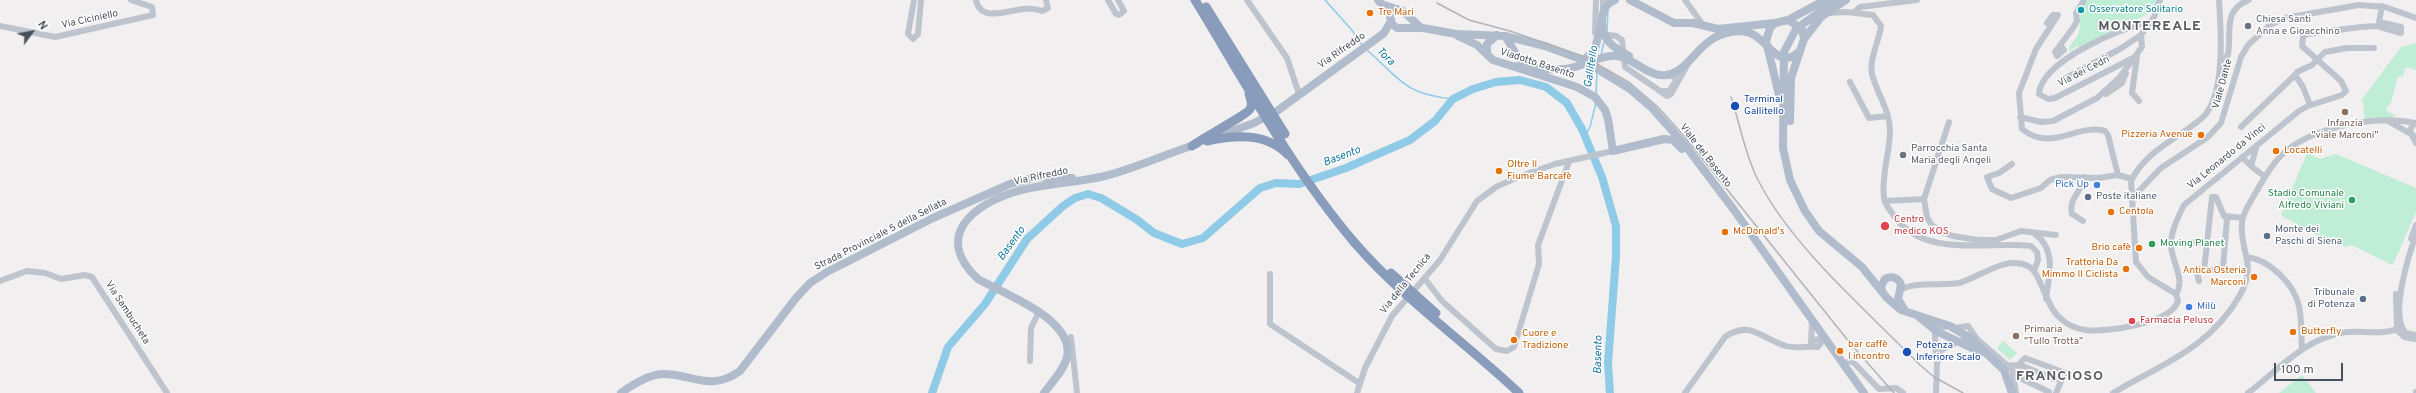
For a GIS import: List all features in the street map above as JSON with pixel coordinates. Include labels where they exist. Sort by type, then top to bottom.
[{"type":"highway","points":[[1195,0],[1212,29],[1325,202],[1355,243],[1399,285],[1525,393]]},
{"type":"highway","points":[[1202,0],[1275,124]]},
{"type":"highway","points":[[1192,146],[1220,127],[1242,118],[1251,108],[1251,98],[1221,50],[1212,29]]},
{"type":"highway","points":[[1207,141],[1230,136],[1255,138],[1280,148],[1299,162]]},
{"type":"highway","points":[[1442,322],[1519,393]]},
{"type":"main road","points":[[1574,68],[1586,60],[1595,49],[1603,11],[1606,5],[1615,0]]},
{"type":"main road","points":[[1630,0],[1674,23],[1703,24],[1713,29],[1775,23],[1788,20],[1825,0]]},
{"type":"main road","points":[[1788,176],[1783,148],[1785,96],[1784,58],[1787,45],[1796,29],[1836,0]]},
{"type":"main road","points":[[1788,176],[1791,78],[1804,39],[1813,26],[1846,0]]},
{"type":"main road","points":[[1381,3],[1403,11],[1408,17],[1423,28]]},
{"type":"main road","points":[[1381,3],[1391,19],[1400,28],[1408,23],[1408,17]]},
{"type":"main road","points":[[1384,33],[1391,19],[1398,10]]},
{"type":"main road","points":[[1788,20],[1798,25],[1804,39]]},
{"type":"main road","points":[[1602,21],[1604,32],[1610,43],[1651,72],[1666,75],[1680,69],[1689,61],[1701,46],[1714,38],[1730,32],[1750,33],[1768,46],[1773,54],[1783,58],[1794,56],[1800,51]]},
{"type":"main road","points":[[1775,23],[1767,34],[1768,46],[1780,95],[1779,153],[1805,211],[1819,231],[1862,267],[1883,293],[1898,307],[1913,314],[1954,328],[1974,339],[2001,367],[2012,393]]},
{"type":"main road","name":"Viale del Basento","points":[[1384,33],[1400,28],[1423,28],[1456,34],[1501,36],[1545,46],[1583,60],[1612,76],[1640,98],[1668,125],[1734,210],[1864,393]]},
{"type":"main road","name":"Via Rifreddo","points":[[1044,393],[1066,362],[1068,350],[1063,334],[1058,327],[1039,312],[978,279],[964,264],[958,252],[957,237],[965,222],[987,206],[1010,194],[1076,179],[1095,178],[1120,171],[1254,123],[1277,110],[1384,33]]},
{"type":"main road","name":"Viale del Basento","points":[[1456,34],[1477,45],[1487,53]]},
{"type":"main road","points":[[1487,53],[1487,44],[1501,36],[1518,57],[1535,66]]},
{"type":"main road","name":"Viadotto Basento","points":[[1487,53],[1493,60],[1577,87],[1595,97],[1603,106],[1608,119],[1613,151]]},
{"type":"main road","points":[[1512,66],[1535,66],[1563,69],[1574,68],[1610,55],[1622,57],[1637,63]]},
{"type":"main road","points":[[1668,125],[1672,135],[1668,139],[1676,142],[1695,159]]},
{"type":"main road","name":"Via della Tecnica","points":[[1613,151],[1668,139]]},
{"type":"main road","name":"Strada Provinciale 5 della Sellata","points":[[621,393],[641,382],[662,374],[702,384],[727,381],[740,371],[803,290],[827,272],[933,218],[1010,184],[1044,176],[1076,179]]},
{"type":"main road","points":[[1862,267],[1878,275],[1894,277],[1900,283],[1899,302],[1936,331],[1957,342],[1971,347],[1986,357],[2000,371],[2008,383],[2008,393]]},
{"type":"main road","points":[[1883,293],[1883,281],[1894,277]]},
{"type":"main road","points":[[1883,293],[1892,297],[1900,292]]},
{"type":"street","name":"Via Ciciniello","points":[[0,26],[55,37],[153,15],[152,7],[131,0]]},
{"type":"street","points":[[914,0],[908,34],[913,39],[918,34],[921,0]]},
{"type":"street","points":[[976,0],[983,11],[991,14],[1027,7],[1042,11],[1048,8],[1046,0]]},
{"type":"street","points":[[1108,0],[1114,11],[1119,15],[1124,11],[1118,0]]},
{"type":"street","points":[[1247,0],[1287,58],[1299,94]]},
{"type":"street","points":[[1596,0],[1595,33],[1598,35],[1616,36],[1622,40],[1624,45],[1626,67],[1667,96],[1671,94],[1689,61]]},
{"type":"street","points":[[1603,0],[1603,11]]},
{"type":"street","points":[[1685,0],[1703,24]]},
{"type":"street","points":[[1846,0],[1846,12]]},
{"type":"street","points":[[1854,12],[1860,6],[1917,0]]},
{"type":"street","points":[[2061,46],[2073,28],[2076,21],[2076,13],[2084,0]]},
{"type":"street","points":[[2062,80],[2120,50],[2141,35],[2156,12],[2160,0]]},
{"type":"street","points":[[2176,294],[2148,277],[2136,262],[2132,178],[2159,148],[2207,113],[2214,95],[2220,61],[2219,0]]},
{"type":"street","points":[[2220,61],[2228,55],[2230,15],[2239,4],[2249,0]]},
{"type":"street","name":"Viale Dante","points":[[2132,194],[2137,192],[2161,168],[2208,137],[2222,123],[2241,57],[2248,45],[2267,27],[2285,18],[2360,5],[2382,6],[2416,18]]},
{"type":"street","points":[[2317,59],[2302,46],[2304,37],[2307,34],[2377,26],[2401,33],[2401,27],[2379,22],[2382,6]]},
{"type":"street","points":[[1828,13],[1854,12],[1873,15],[1881,26],[1879,40],[1872,59],[1872,73],[1888,116],[1890,132],[1884,179],[1885,201],[1903,227],[1934,242],[1964,247],[2031,246],[2037,252],[2038,260],[2034,271]]},
{"type":"street","points":[[2047,23],[2052,15],[2058,16],[2036,49],[2019,92],[2022,129],[2036,138],[2050,138],[2094,131],[2105,131],[2108,135],[2118,175]]},
{"type":"street","name":"Via dei Cedri","points":[[2133,58],[2054,98],[2048,99],[2039,94],[2049,73],[2059,64],[2128,26],[2150,22]]},
{"type":"street","points":[[2139,101],[2132,93],[2135,61],[2142,48],[2141,35]]},
{"type":"street","points":[[2097,98],[2123,75],[2133,58],[2142,48]]},
{"type":"street","points":[[2241,127],[2297,72],[2312,65],[2323,53],[2342,48],[2374,48]]},
{"type":"street","name":"Via Leonardo da Vinci","points":[[2046,300],[2055,313],[2064,322],[2081,329],[2096,330],[2122,328],[2160,317],[2176,307],[2178,302],[2176,294],[2180,281],[2171,244],[2180,213],[2189,201],[2299,111],[2310,105],[2344,94],[2346,90],[2345,86],[2336,75],[2317,59]]},
{"type":"street","points":[[2020,117],[2041,122],[2053,121],[2122,83],[2127,68]]},
{"type":"street","points":[[1660,91],[1669,91],[1676,81],[1674,76],[1666,75]]},
{"type":"street","points":[[2295,75],[2303,87],[2310,105]]},
{"type":"street","points":[[1850,82],[1869,118],[1888,116]]},
{"type":"street","points":[[2113,393],[2180,357],[2212,331],[2234,305],[2244,287],[2249,273],[2243,237],[2243,218],[2265,177],[2281,155],[2302,140],[2351,125],[2387,120],[2416,123]]},
{"type":"street","points":[[2387,120],[2414,136]]},
{"type":"street","points":[[1949,122],[1924,199],[1927,217],[1931,224],[1939,231],[1953,236],[1978,240],[1996,240],[2021,231],[2056,235]]},
{"type":"street","points":[[2416,123],[2410,128],[2416,143]]},
{"type":"street","points":[[2251,166],[2257,145]]},
{"type":"street","name":"Via della Tecnica","points":[[1357,393],[1359,383],[1377,342],[1392,316],[1440,260],[1467,214],[1488,192],[1518,177],[1613,151]]},
{"type":"street","points":[[2242,157],[2265,177]]},
{"type":"street","points":[[1425,279],[1442,301],[1496,349],[1507,351],[1514,347],[1539,264],[1538,245],[1569,162]]},
{"type":"street","points":[[2012,164],[1999,173],[1987,177],[1992,189],[2011,198],[2041,188],[2050,180],[2061,177],[2086,178],[2118,175],[2132,178]]},
{"type":"street","points":[[2083,221],[2072,214],[2070,207],[2076,194],[2083,187],[2086,178]]},
{"type":"street","points":[[2196,269],[2204,271],[2223,268],[2227,219],[2224,216],[2216,197],[2212,197],[2204,271]]},
{"type":"street","points":[[1885,201],[1924,199]]},
{"type":"street","points":[[2224,216],[2243,218]]},
{"type":"street","points":[[2416,225],[2404,258],[2399,278],[2396,305],[2399,329],[2404,338],[2416,339]]},
{"type":"street","points":[[2034,233],[2047,245],[2050,260],[2046,300]]},
{"type":"street","points":[[2399,329],[2400,290],[2408,256],[2416,235]]},
{"type":"street","points":[[2195,242],[2207,243]]},
{"type":"street","points":[[2408,256],[2416,258]]},
{"type":"street","points":[[2247,257],[2268,265],[2290,288],[2299,306],[2302,349]]},
{"type":"street","points":[[1900,292],[1907,286],[1944,286],[1960,282],[2008,263],[2024,264],[2034,271],[2046,300]]},
{"type":"street","points":[[2191,263],[2196,269],[2200,281]]},
{"type":"street","name":"Via Sambucheta","points":[[0,281],[27,271],[45,273],[61,279],[86,275],[92,277],[167,393]]},
{"type":"street","points":[[1270,274],[1270,324],[1359,383]]},
{"type":"street","points":[[1894,277],[1917,285]]},
{"type":"street","points":[[1030,361],[1031,328],[1039,312]]},
{"type":"street","points":[[1810,344],[1812,321]]},
{"type":"street","points":[[1936,392],[1936,331],[1940,327],[1954,328],[1960,336],[1957,342]]},
{"type":"street","points":[[1685,393],[1725,337],[1739,329],[1760,334],[1786,346],[1810,344],[1824,338]]},
{"type":"street","points":[[2399,329],[2406,333],[2416,335]]},
{"type":"street","points":[[2248,393],[2302,349],[2319,340],[2342,333],[2390,333],[2399,329]]},
{"type":"street","points":[[1071,337],[1077,393]]},
{"type":"street","points":[[1818,347],[1824,338]]},
{"type":"street","points":[[1937,363],[1941,350],[1957,342],[1974,339],[2009,366],[2013,374],[2016,393]]},
{"type":"street","points":[[1810,344],[1835,353]]},
{"type":"street","points":[[2018,365],[2025,358],[2071,375]]},
{"type":"street","points":[[1844,364],[1849,361],[1854,363],[1879,389],[1896,388],[1903,393]]},
{"type":"street","points":[[2009,366],[2018,365],[2054,379],[2062,379],[2056,393]]},
{"type":"street","points":[[2013,374],[2049,392]]},
{"type":"green space","name":"MONTEREALE","points":[[2081,0],[2158,0],[2146,14],[2135,21],[2080,48],[2077,46],[2069,52],[2071,44],[2079,32]]},
{"type":"green space","points":[[2416,43],[2416,70],[2406,67],[2402,77],[2398,76],[2391,103],[2386,108],[2388,112],[2396,115],[2389,119],[2365,120],[2363,102],[2360,102],[2401,47]]},
{"type":"green space","name":"Stadio Comunale Alfredo Viviani","points":[[2307,153],[2320,159],[2336,154],[2416,188],[2416,212],[2393,265],[2351,245],[2346,247],[2307,231],[2281,215]]},
{"type":"green space","points":[[2003,341],[2017,353],[2010,360],[1997,348]]},
{"type":"green space","points":[[2302,375],[2316,393],[2279,393]]},
{"type":"waterway","name":"Tora","points":[[1325,0],[1351,29],[1363,46]]},
{"type":"waterway","name":"Gallitello","points":[[1607,30],[1608,10]]},
{"type":"waterway","name":"Gallitello","points":[[1601,55],[1604,42]]},
{"type":"waterway","name":"Tora","points":[[1367,50],[1404,84],[1413,89],[1437,97],[1453,99]]},
{"type":"waterway","name":"Gallitello","points":[[1596,95],[1597,73]]},
{"type":"waterway","name":"Basento","points":[[932,393],[948,347],[985,304],[1027,239],[1063,206],[1075,198],[1088,194],[1101,198],[1136,219],[1154,233],[1182,244],[1203,238],[1260,188],[1276,183],[1299,184],[1346,168],[1410,140],[1435,121],[1453,99],[1473,89],[1496,82],[1520,80],[1546,87],[1567,103],[1582,129],[1602,177],[1616,226],[1616,256],[1608,363],[1610,393]]},
{"type":"waterway","name":"Gallitello","points":[[1585,136],[1590,127],[1596,103]]},
{"type":"railway","points":[[1437,3],[1469,20],[1510,31],[1585,57],[1630,83],[1658,107],[1685,137],[1850,343],[1894,393]]},
{"type":"railway","points":[[1731,97],[1753,170],[1773,205],[1790,230],[1810,254],[1854,300],[1920,365],[1934,377],[1963,393]]},
{"type":"place","name":"Osservatore Solitario","points":[[2081,10]]},
{"type":"place","name":"Tre Mari","points":[[1370,13]]},
{"type":"place","name":"Chiesa Santi Anna e Gioacchino","points":[[2248,26]]},
{"type":"place","name":"Terminal Gallitello","points":[[1735,106]]},
{"type":"place","name":"Infanzia \"viale Marconi\"","points":[[2345,112]]},
{"type":"place","name":"Pizzeria Avenue","points":[[2201,135]]},
{"type":"place","name":"Locatelli","points":[[2276,151]]},
{"type":"place","name":"Parrocchia Santa Maria degli Angeli","points":[[1903,155]]},
{"type":"place","name":"Oltre Il Fiume Barcafè","points":[[1499,171]]},
{"type":"place","name":"Pick Up","points":[[2097,185]]},
{"type":"place","name":"Poste italiane","points":[[2088,197]]},
{"type":"place","name":"Stadio Comunale Alfredo Viviani","points":[[2352,200]]},
{"type":"place","name":"Centola","points":[[2111,212]]},
{"type":"place","name":"Centro medico KOS","points":[[1885,226]]},
{"type":"place","name":"McDonald's","points":[[1725,232]]},
{"type":"place","name":"Monte dei Paschi di Siena","points":[[2267,236]]},
{"type":"place","name":"Moving Planet","points":[[2152,244]]},
{"type":"place","name":"Brio cafè","points":[[2139,248]]},
{"type":"place","name":"Trattoria Da Mimmo Il Ciclista","points":[[2126,269]]},
{"type":"place","name":"Antica Osteria Marconi","points":[[2254,277]]},
{"type":"place","name":"Tribunale di Potenza","points":[[2363,299]]},
{"type":"place","name":"Milù","points":[[2189,307]]},
{"type":"place","name":"Farmacia Peluso","points":[[2132,321]]},
{"type":"place","name":"Butterfly","points":[[2293,332]]},
{"type":"place","name":"Primaria \"Tullo Trotta\"","points":[[2016,336]]},
{"type":"place","name":"Cuore e Tradizione","points":[[1514,340]]},
{"type":"place","name":"bar caffè l incontro","points":[[1840,351]]},
{"type":"place","name":"Potenza Inferiore Scalo","points":[[1907,352]]},
{"type":"district","name":"MONTEREALE","points":[[2150,27]]},
{"type":"district","name":"FRANCIOSO","points":[[2060,377]]}]
